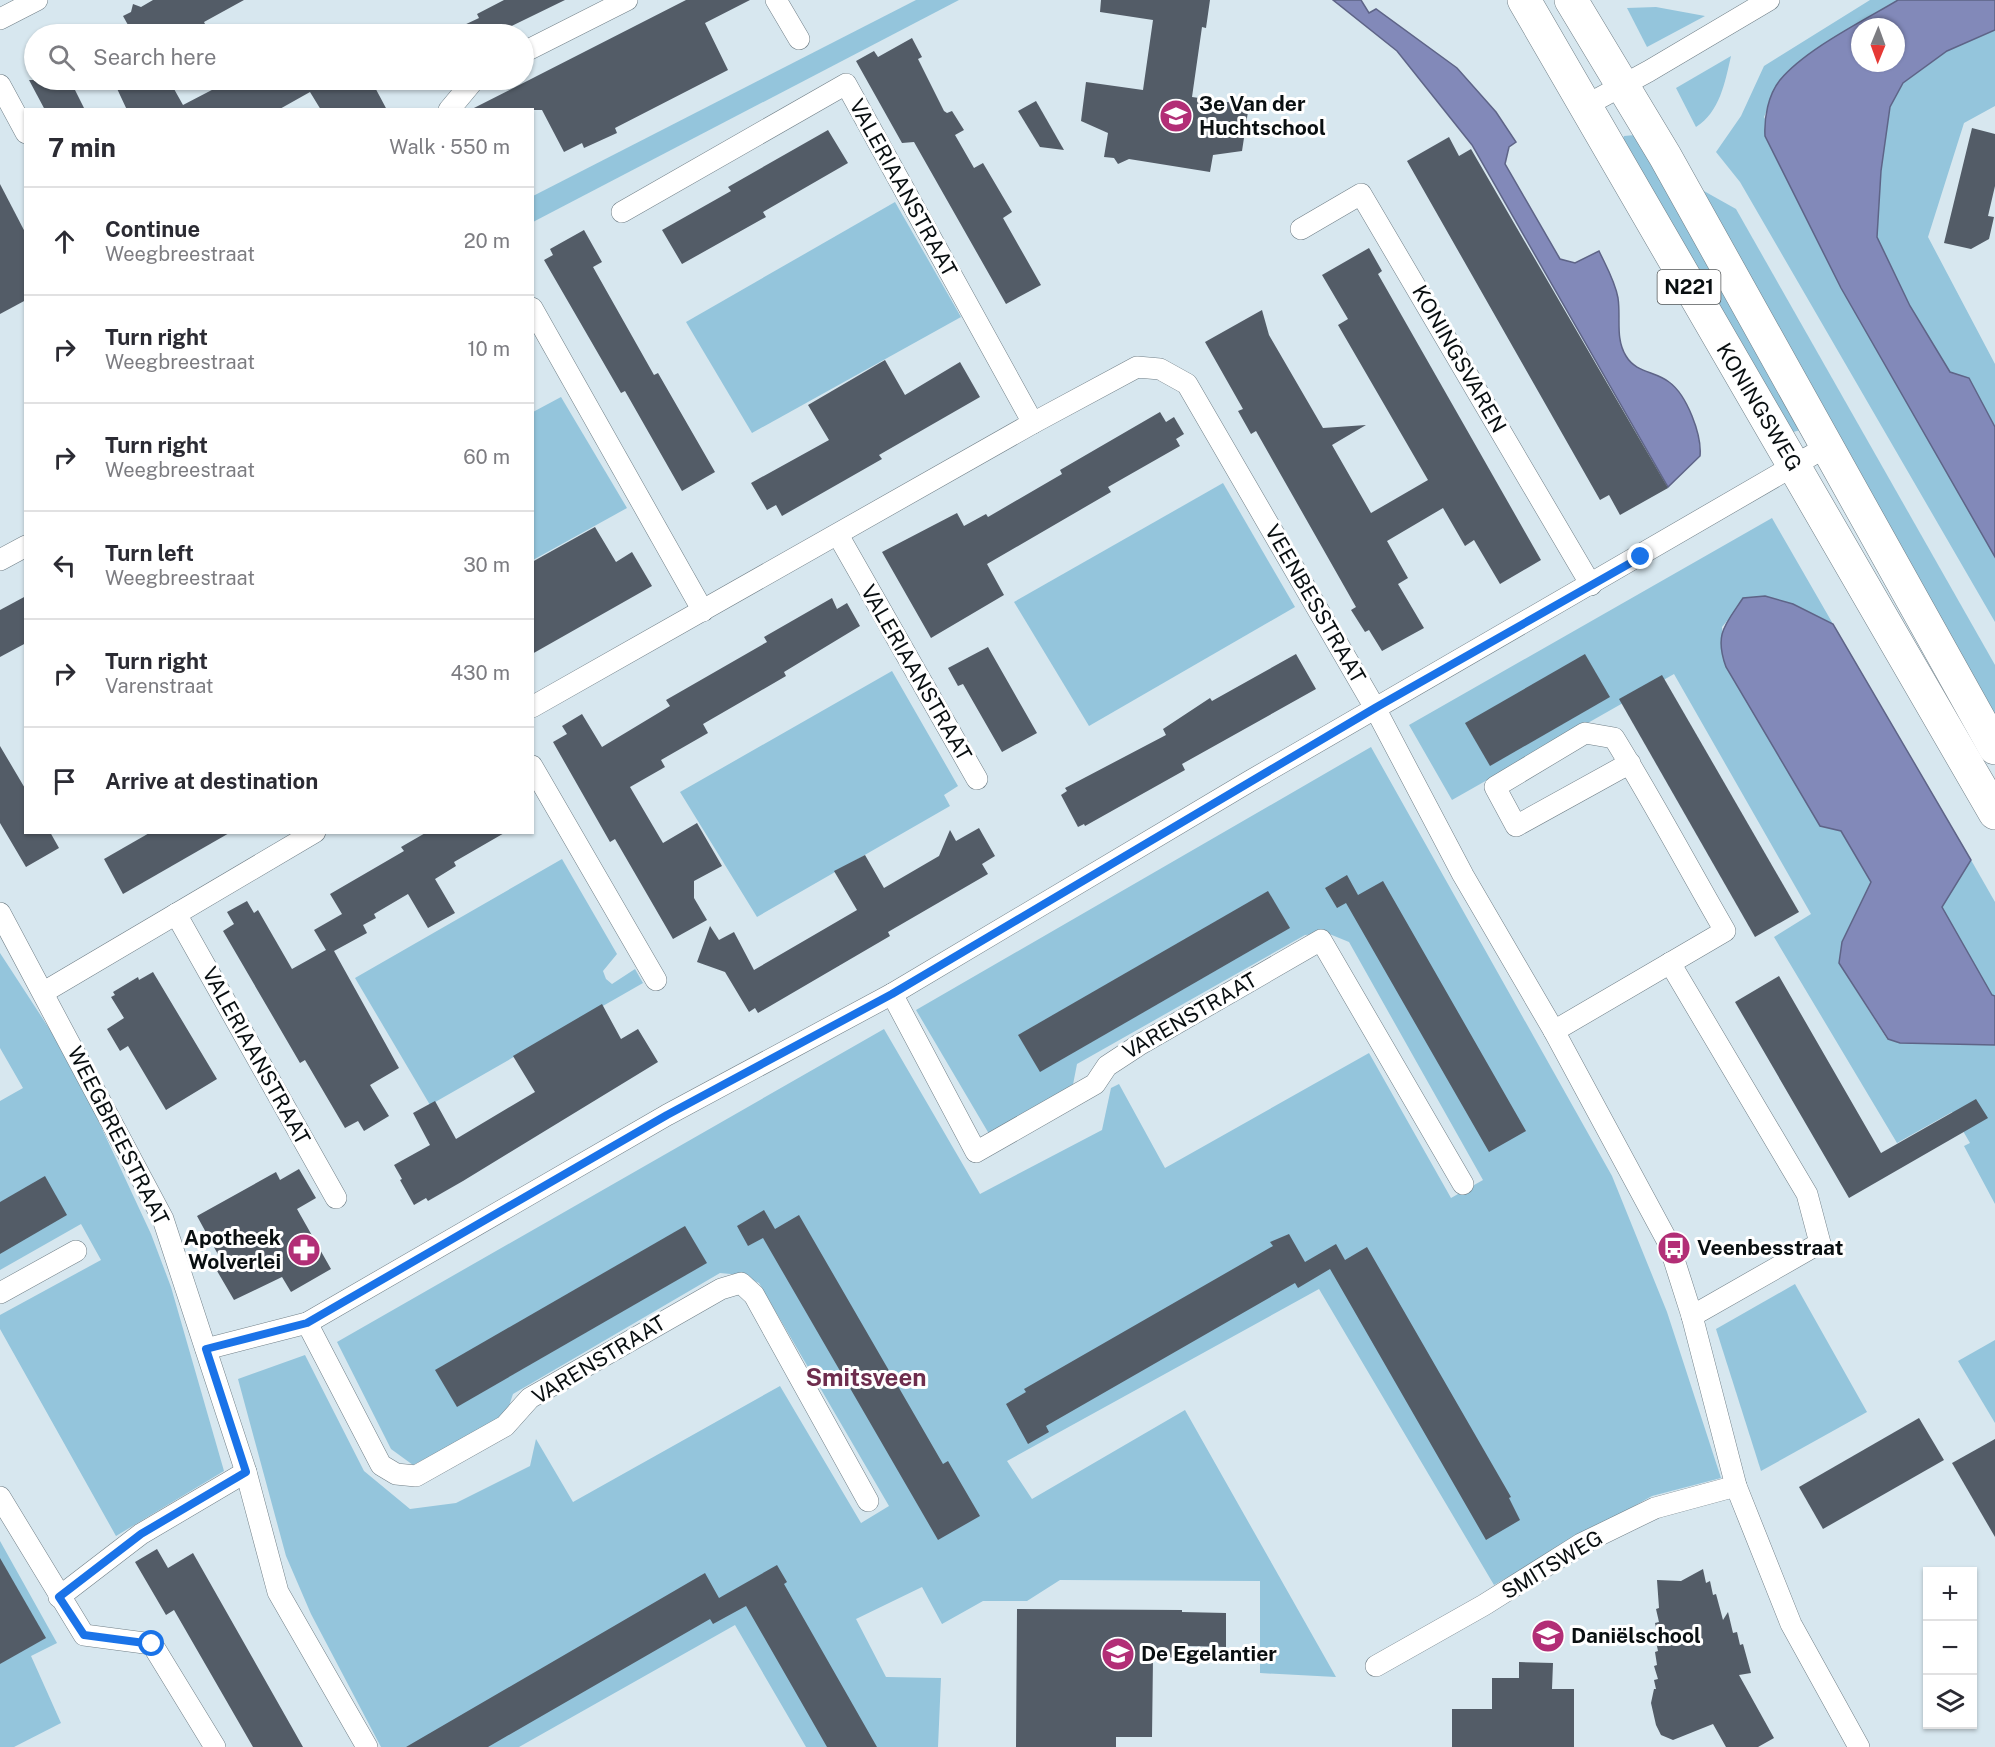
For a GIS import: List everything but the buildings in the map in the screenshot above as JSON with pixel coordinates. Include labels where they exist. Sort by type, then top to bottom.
[{"type":"main road","name":"KONINGSWEG","points":[[1524,0],[1995,813]]},
{"type":"main road","name":"KONINGSWEG","points":[[1570,0],[1623,85],[1995,748]]},
{"type":"street","points":[[0,19],[37,0]]},
{"type":"street","points":[[534,47],[627,0]]},
{"type":"street","points":[[776,0],[800,39]]},
{"type":"street","points":[[1585,105],[1768,0]]},
{"type":"street","name":"VALERIAANSTRAAT","points":[[622,212],[846,84],[1033,423]]},
{"type":"street","points":[[0,86],[24,129]]},
{"type":"street","points":[[451,108],[466,90]]},
{"type":"street","name":"KONINGSVAREN","points":[[1301,229],[1361,194],[1591,585]]},
{"type":"street","points":[[534,312],[703,611]]},
{"type":"street","name":"VEENBESSTRAAT","points":[[1033,423],[1137,367],[1160,369],[1187,384],[1375,708],[1463,875],[1554,1031],[1669,1244],[1692,1316],[1736,1486],[1791,1624],[1859,1747]]},
{"type":"street","points":[[534,706],[1033,423]]},
{"type":"street","points":[[206,1349],[307,1323],[667,1115],[892,994],[1375,708],[1826,447]]},
{"type":"street","name":"VALERIAANSTRAAT","points":[[838,535],[977,779]]},
{"type":"street","points":[[0,560],[24,547]]},
{"type":"street","points":[[1554,1031],[1725,932],[1630,763],[1614,738],[1585,733],[1495,787],[1516,826],[1630,763]]},
{"type":"street","points":[[534,769],[656,980]]},
{"type":"street","points":[[44,992],[312,834]]},
{"type":"street","name":"WEEGBREESTRAAT","points":[[0,913],[163,1219],[246,1472],[278,1592],[367,1747]]},
{"type":"street","name":"VALERIAANSTRAAT","points":[[176,914],[336,1198]]},
{"type":"street","name":"VARENSTRAAT","points":[[892,994],[976,1152],[1095,1084],[1107,1066],[1140,1045],[1321,940],[1463,1184]]},
{"type":"street","points":[[1670,963],[1807,1194],[1820,1243],[1692,1316]]},
{"type":"street","points":[[0,1293],[76,1251]]},
{"type":"street","name":"VARENSTRAAT","points":[[307,1323],[381,1465],[396,1474],[416,1476],[505,1426],[530,1398],[721,1288],[741,1283],[754,1295],[867,1501]]},
{"type":"street","points":[[59,1597],[141,1534],[246,1472]]},
{"type":"street","name":"SMITSWEG","points":[[1376,1666],[1484,1605],[1581,1544],[1655,1508],[1736,1486]]},
{"type":"street","points":[[0,1497],[84,1635],[152,1644],[215,1747]]},
{"type":"shaded area","points":[[916,0],[959,0],[534,221],[534,195]]},
{"type":"shaded area","points":[[1333,0],[1361,0],[1369,13],[1376,9],[1457,68],[1496,112],[1516,142],[1509,147],[1505,164],[1560,259],[1575,263],[1599,251],[1617,292],[1619,335],[1626,356],[1635,366],[1664,378],[1676,388],[1692,416],[1699,437],[1700,456],[1668,487],[1472,145],[1397,51]]},
{"type":"shaded area","points":[[1870,0],[1898,0],[1869,18],[1851,18],[1851,29],[1801,60],[1779,81],[1764,117],[1841,288],[1995,557],[1995,622],[1740,182],[1716,152],[1741,116],[1764,66]]},
{"type":"shaded area","points":[[1898,0],[1995,0],[1995,30],[1947,51],[1903,83],[1890,107],[1881,171],[1877,237],[1910,306],[1950,372],[1969,378],[1995,427],[1995,557],[1841,288],[1765,136],[1768,107],[1772,93],[1780,80],[1804,57],[1851,27],[1851,72],[1905,72],[1905,18],[1866,18]]},
{"type":"shaded area","points":[[1656,7],[1705,16],[1647,47],[1627,8]]},
{"type":"shaded area","points":[[1995,30],[1995,106],[1964,123],[1928,237],[1995,364],[1995,427],[1969,378],[1950,373],[1910,306],[1877,237],[1881,171],[1890,107],[1903,83],[1947,51]]},
{"type":"shaded area","points":[[1731,56],[1724,86],[1716,105],[1704,121],[1696,127],[1676,88]]},
{"type":"shaded area","points":[[1635,135],[1800,430],[1790,433],[1620,146],[1624,136]]},
{"type":"shaded area","points":[[1695,186],[1736,209],[1995,665],[1995,725]]},
{"type":"shaded area","points":[[895,202],[961,317],[752,433],[686,322]]},
{"type":"shaded area","points":[[561,397],[627,508],[534,559],[534,411]]},
{"type":"shaded area","points":[[1223,483],[1295,607],[1089,726],[1014,602]]},
{"type":"shaded area","points":[[1772,518],[1833,624],[1793,604],[1727,621],[1722,627],[1726,667],[1820,826],[1841,830],[1872,882],[1842,942],[1839,963],[1887,1039],[1900,1043],[1995,1045],[1995,1204],[1964,1146],[1970,1143],[1952,1112],[1897,1143],[1774,937],[1811,914],[1674,674],[1452,800],[1409,725]]},
{"type":"shaded area","points":[[1765,596],[1793,604],[1833,624],[1971,860],[1942,907],[1992,995],[1995,996],[1995,1045],[1900,1043],[1888,1039],[1839,963],[1842,942],[1871,882],[1841,831],[1820,826],[1726,667],[1723,656],[1721,638],[1723,630],[1743,598]]},
{"type":"shaded area","points":[[892,671],[958,786],[944,795],[950,806],[757,917],[680,792]]},
{"type":"shaded area","points":[[1371,747],[1612,1176],[1667,1312],[1721,1478],[1652,1496],[1494,1585],[1319,1289],[1007,1461],[1032,1499],[1185,1410],[1336,1677],[1260,1673],[1260,1581],[1060,1580],[1027,1601],[983,1601],[942,1624],[922,1587],[856,1619],[886,1677],[941,1678],[938,1747],[806,1747],[735,1625],[519,1747],[381,1747],[311,1614],[286,1556],[238,1379],[305,1355],[364,1471],[410,1509],[456,1503],[530,1466],[536,1439],[573,1502],[780,1386],[861,1523],[889,1506],[759,1283],[741,1275],[720,1273],[513,1394],[507,1412],[488,1426],[413,1465],[391,1449],[337,1342],[884,1029],[980,1194],[1102,1130],[1111,1088],[1119,1084],[1165,1168],[1369,1053],[1451,1198],[1483,1180],[1349,942],[1327,933],[1305,935],[1077,1064],[1069,1105],[995,1144],[916,1010]]},
{"type":"shaded area","points":[[562,859],[617,954],[603,971],[606,979],[612,984],[635,969],[643,983],[430,1105],[355,978]]},
{"type":"shaded area","points":[[1971,860],[1995,902],[1995,996],[1992,995],[1941,907]]},
{"type":"shaded area","points":[[0,953],[71,1062],[151,1234],[171,1287],[224,1471],[116,1536],[0,1329],[0,1315],[101,1260],[81,1224],[0,1270],[0,1101],[23,1088],[0,1048]]},
{"type":"shaded area","points":[[1795,1284],[1867,1412],[1761,1471],[1716,1329]]},
{"type":"shaded area","points":[[1995,1340],[1995,1423],[1958,1361]]},
{"type":"shaded area","points":[[0,1541],[57,1643],[31,1656],[61,1723],[14,1747],[0,1747]]},
{"type":"place","name":"3e Van der Huchtschool","points":[[1176,116]]},
{"type":"place","name":"Veenbesstraat","points":[[1674,1248]]},
{"type":"place","name":"Apotheek Wolverlei","points":[[304,1250]]},
{"type":"place","name":"Daniëlschool","points":[[1548,1636]]},
{"type":"place","name":"De Egelantier","points":[[1118,1654]]},
{"type":"district","name":"Smitsveen","points":[[866,1378]]},
{"type":"route","points":[[152,1644],[84,1635],[59,1597],[141,1534],[246,1472],[206,1349],[307,1323],[667,1115],[892,994],[1375,708],[1641,557]]}]
